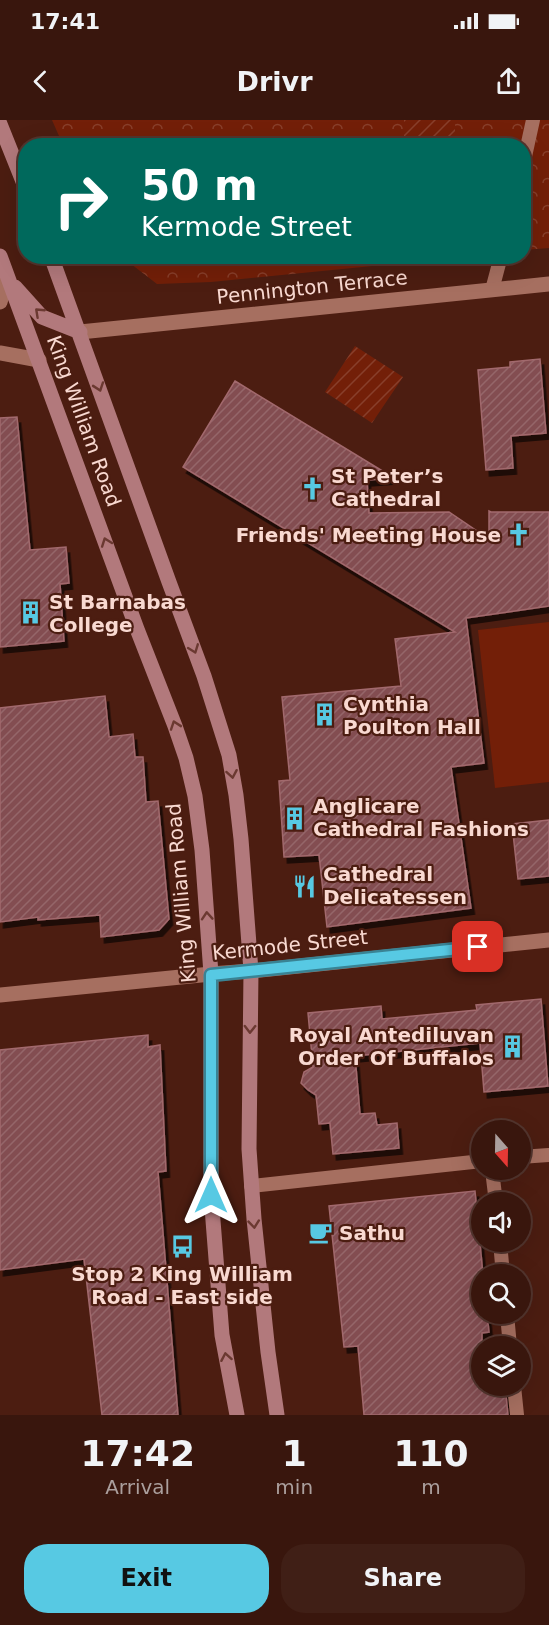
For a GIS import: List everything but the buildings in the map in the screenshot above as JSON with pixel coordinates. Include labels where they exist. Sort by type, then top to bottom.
[{"type":"main road","points":[[0,124],[18,169]]},
{"type":"main road","name":"King William Road","points":[[0,256],[137,629],[176,726],[195,795],[202,850],[211,975],[211,1195],[222,1335],[237,1415]]},
{"type":"main road","name":"King William Road","points":[[54,264],[204,676],[229,755],[241,839],[251,971],[249,1149],[251,1186],[268,1352],[277,1415]]},
{"type":"main road","points":[[8,278],[42,317],[80,332]]},
{"type":"street","points":[[0,264],[3,292],[0,302]]},
{"type":"street","name":"Pennington Terrace","points":[[80,332],[549,284]]},
{"type":"street","points":[[0,353],[39,360]]},
{"type":"street","name":"Kermode Street","points":[[0,995],[549,940]]},
{"type":"lane","points":[[529,138],[533,120]]},
{"type":"lane","points":[[492,290],[499,264]]},
{"type":"lane","points":[[531,1156],[549,1155]]},
{"type":"lane","points":[[251,1186],[471,1162]]},
{"type":"lane","points":[[515,1396],[517,1415]]},
{"type":"green space","points":[[52,120],[549,120],[549,248],[531,249],[531,138],[60,138]]},
{"type":"green space","points":[[404,120],[455,120],[455,138],[404,138]]},
{"type":"green space","points":[[131,264],[392,264],[211,282],[157,284]]},
{"type":"green space","points":[[355,346],[403,377],[372,423],[325,392]]},
{"type":"green space","points":[[549,622],[549,782],[495,788],[478,630]]},
{"type":"place","name":"St Peter’s Cathedral","points":[[313,488]]},
{"type":"place","name":"Friends' Meeting House","points":[[519,535]]},
{"type":"place","name":"St Barnabas College","points":[[31,613]]},
{"type":"place","name":"Cynthia Poulton Hall","points":[[325,715]]},
{"type":"place","name":"Anglicare Cathedral Fashions","points":[[295,818]]},
{"type":"place","name":"Cathedral Delicatessen","points":[[305,886]]},
{"type":"place","name":"Royal Antediluvan Order Of Buffalos","points":[[512,1046]]},
{"type":"place","name":"Sathu","points":[[321,1233]]},
{"type":"place","name":"Stop 2 King William Road - East side","points":[[182,1247]]},
{"type":"route","points":[[211,1195],[211,975],[478,947]]}]
